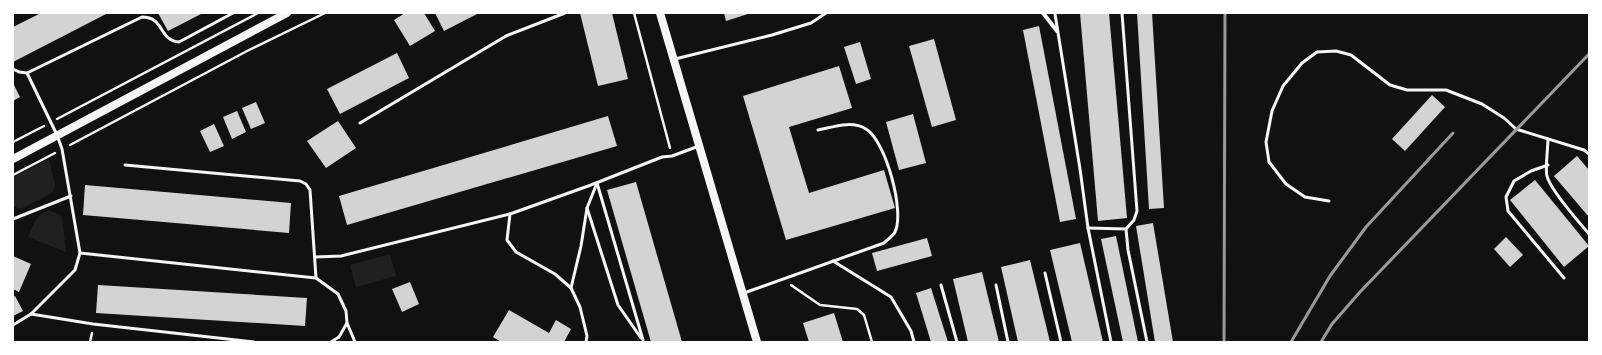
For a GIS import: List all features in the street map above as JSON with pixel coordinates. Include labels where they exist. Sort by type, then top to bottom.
[{"type":"main road","points":[[13,158],[287,13]]},
{"type":"main road","points":[[660,13],[757,342]]},
{"type":"street","points":[[1043,13],[1057,31]]},
{"type":"lane","points":[[13,69],[19,72],[27,73],[142,17],[149,17],[158,22],[165,37],[179,42],[233,13]]},
{"type":"lane","points":[[360,123],[506,36],[565,13]]},
{"type":"lane","points":[[674,59],[780,33],[811,23],[826,13]]},
{"type":"lane","points":[[1122,13],[1137,211],[1134,220],[1126,229],[1128,250],[1147,342]]},
{"type":"lane","points":[[1055,14],[1080,168],[1088,228],[1112,342]]},
{"type":"lane","points":[[1329,201],[1305,197],[1286,184],[1269,162],[1266,142],[1272,111],[1283,86],[1302,64],[1317,52],[1336,51],[1351,55],[1390,85],[1407,90],[1446,90],[1482,104],[1504,118],[1516,128],[1584,150],[1589,154]]},
{"type":"lane","points":[[13,325],[31,314],[75,270],[80,253],[62,149],[57,135],[27,73]]},
{"type":"lane","points":[[742,294],[884,243],[895,232],[898,214],[891,172],[883,150],[876,138],[866,129],[854,124],[818,130]]},
{"type":"lane","points":[[1548,139],[1548,165],[1546,175],[1572,214],[1589,234]]},
{"type":"lane","points":[[315,257],[341,256],[510,214],[597,183],[662,157],[672,156],[699,146]]},
{"type":"lane","points":[[125,165],[300,181],[306,184],[310,190],[316,278]]},
{"type":"lane","points":[[1548,165],[1531,171],[1514,182],[1506,197],[1508,211],[1564,278]]},
{"type":"lane","points":[[571,288],[581,246],[587,208],[597,183]]},
{"type":"lane","points":[[597,183],[643,341]]},
{"type":"lane","points":[[13,219],[71,196]]},
{"type":"lane","points":[[587,208],[618,305],[643,341]]},
{"type":"lane","points":[[510,214],[507,240],[516,252],[555,274],[571,288],[580,307],[587,336],[586,342]]},
{"type":"lane","points":[[1088,228],[1126,229]]},
{"type":"lane","points":[[80,253],[316,278],[338,294],[346,311],[347,323],[354,342]]},
{"type":"lane","points":[[833,261],[892,297],[911,331],[914,342]]},
{"type":"lane","points":[[1045,273],[1061,342]]},
{"type":"lane","points":[[941,285],[957,342]]},
{"type":"lane","points":[[996,285],[1008,342]]},
{"type":"lane","points":[[31,314],[93,324],[254,342]]},
{"type":"lane","points":[[331,342],[339,337],[347,323]]},
{"type":"path","points":[[13,142],[258,13]]},
{"type":"path","points":[[13,175],[249,50],[325,13]]},
{"type":"path","points":[[634,13],[672,156]]},
{"type":"path","points":[[783,279],[820,305],[857,308],[864,315],[872,342]]},
{"type":"shaded area","points":[[49,159],[55,186],[52,193],[21,209],[15,207],[13,205],[13,177]]},
{"type":"shaded area","points":[[49,210],[62,216],[66,252],[28,237],[38,218]]},
{"type":"shaded area","points":[[390,254],[396,276],[356,287],[350,265]]},
{"type":"building","points":[[41,13],[108,13],[13,62],[13,27]]},
{"type":"building","points":[[158,13],[203,13],[168,31]]},
{"type":"building","points":[[405,13],[424,13],[435,31],[410,46],[394,20]]},
{"type":"building","points":[[435,13],[479,13],[444,31]]},
{"type":"building","points":[[580,13],[612,13],[628,79],[598,86]]},
{"type":"building","points":[[724,13],[751,13],[726,21]]},
{"type":"building","points":[[1080,13],[1109,13],[1127,218],[1098,221]]},
{"type":"building","points":[[1137,13],[1152,13],[1164,208],[1149,209]]},
{"type":"building","points":[[1039,26],[1076,219],[1060,222],[1023,30]]},
{"type":"building","points":[[934,39],[956,120],[932,127],[909,46]]},
{"type":"building","points":[[860,42],[871,79],[856,84],[844,47]]},
{"type":"building","points":[[397,53],[409,78],[340,114],[327,89]]},
{"type":"building","points":[[839,66],[852,108],[789,127],[809,193],[884,170],[895,208],[786,240],[743,96]]},
{"type":"building","points":[[13,83],[20,97],[13,101]]},
{"type":"building","points":[[1432,95],[1445,107],[1405,151],[1392,139]]},
{"type":"building","points":[[256,102],[265,123],[251,129],[242,108]]},
{"type":"building","points":[[237,111],[246,132],[232,139],[223,117]]},
{"type":"building","points":[[913,114],[926,163],[899,170],[886,122]]},
{"type":"building","points":[[608,116],[617,146],[347,225],[339,196]]},
{"type":"building","points":[[338,121],[356,148],[326,168],[307,141]]},
{"type":"building","points":[[214,124],[224,146],[210,152],[200,131]]},
{"type":"building","points":[[1577,156],[1589,170],[1589,217],[1554,176]]},
{"type":"building","points":[[1535,180],[1589,246],[1564,267],[1510,200]]},
{"type":"building","points":[[636,182],[682,342],[651,342],[607,190]]},
{"type":"building","points":[[85,185],[291,203],[289,233],[83,215]]},
{"type":"building","points":[[1153,223],[1173,342],[1155,342],[1136,226]]},
{"type":"building","points":[[1116,236],[1138,342],[1123,342],[1101,239]]},
{"type":"building","points":[[1506,237],[1523,255],[1510,267],[1494,249]]},
{"type":"building","points":[[927,238],[932,256],[877,271],[872,253]]},
{"type":"building","points":[[1080,243],[1103,342],[1072,342],[1050,250]]},
{"type":"building","points":[[13,256],[31,264],[19,292],[13,289]]},
{"type":"building","points":[[1030,260],[1050,342],[1018,342],[1001,267]]},
{"type":"building","points":[[982,272],[999,342],[968,342],[953,279]]},
{"type":"building","points":[[410,282],[419,304],[402,312],[392,289]]},
{"type":"building","points":[[98,285],[307,298],[305,326],[96,313]]},
{"type":"building","points":[[931,288],[948,342],[931,342],[916,293]]},
{"type":"building","points":[[15,296],[23,311],[13,316],[13,297]]},
{"type":"building","points":[[509,310],[549,333],[556,320],[571,329],[564,342],[501,342],[493,337]]},
{"type":"building","points":[[834,313],[843,342],[809,342],[803,323]]},
{"type":"railway","points":[[1224,342],[1225,13]]},
{"type":"railway","points":[[1321,342],[1332,324],[1360,292],[1589,54]]},
{"type":"railway","points":[[1291,342],[1330,276],[1366,227],[1453,133]]}]
